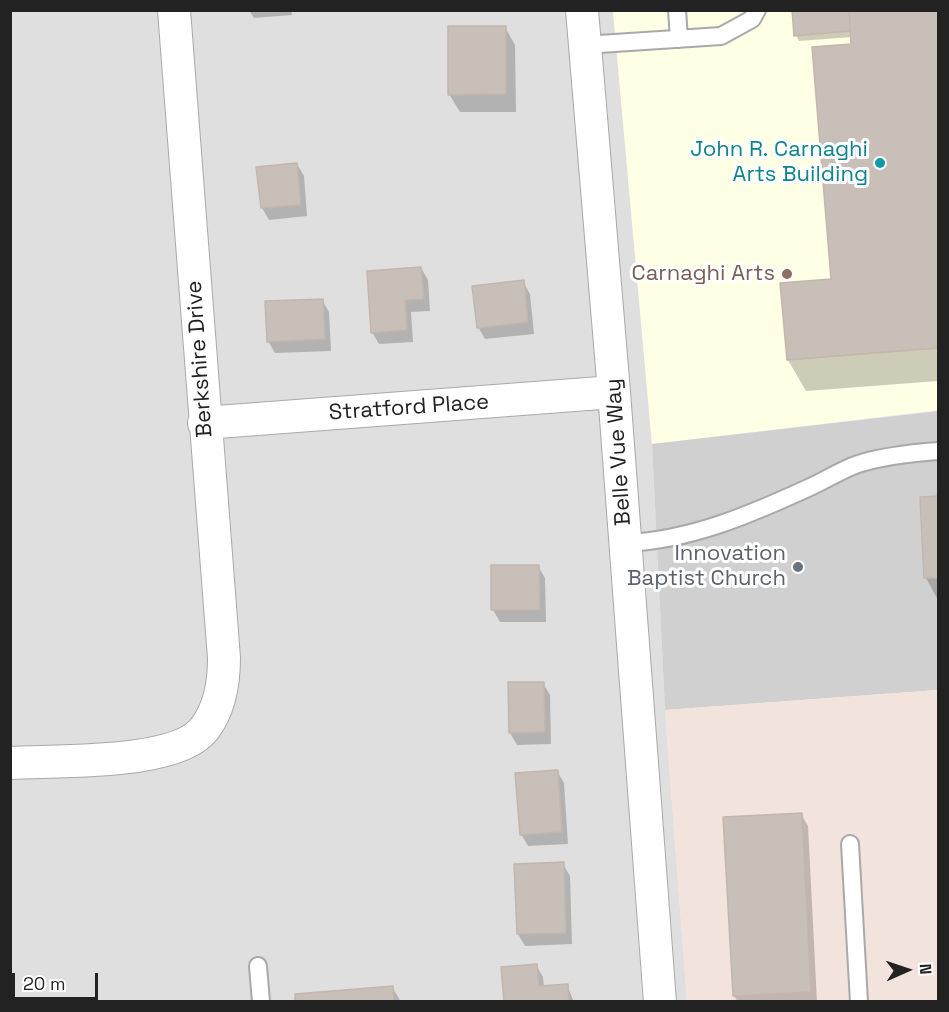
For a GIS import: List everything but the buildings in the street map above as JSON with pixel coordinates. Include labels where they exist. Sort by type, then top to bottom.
[{"type":"street","name":"Berkshire Drive","points":[[10,762],[151,756],[181,746],[205,730],[224,681],[174,10]]},
{"type":"street","name":"Belle Vue Way","points":[[582,10],[626,543],[660,1002]]},
{"type":"street","name":"Stratford Place","points":[[204,423],[614,392]]},
{"type":"lane","points":[[677,10],[679,39]]},
{"type":"lane","points":[[584,45],[722,36],[752,19],[757,10]]},
{"type":"lane","points":[[626,543],[678,538],[758,511],[857,465],[901,454],[939,451]]},
{"type":"lane","points":[[850,844],[859,1002]]},
{"type":"lane","points":[[258,966],[261,1002]]},
{"type":"shaded area","points":[[10,11],[613,11],[652,444],[665,710],[687,1001],[11,1001]]},
{"type":"shaded area","name":"Carnaghi Arts","points":[[613,11],[938,11],[938,410],[652,444]]},
{"type":"shaded area","name":"Innovation Baptist Church","points":[[938,411],[938,690],[665,710],[652,444]]},
{"type":"shaded area","points":[[938,690],[938,1001],[687,1001],[665,710]]},
{"type":"place","name":"John R. Carnaghi Arts Building","points":[[880,163]]},
{"type":"place","name":"Carnaghi Arts","points":[[787,274]]},
{"type":"place","name":"Innovation Baptist Church","points":[[798,567]]}]
